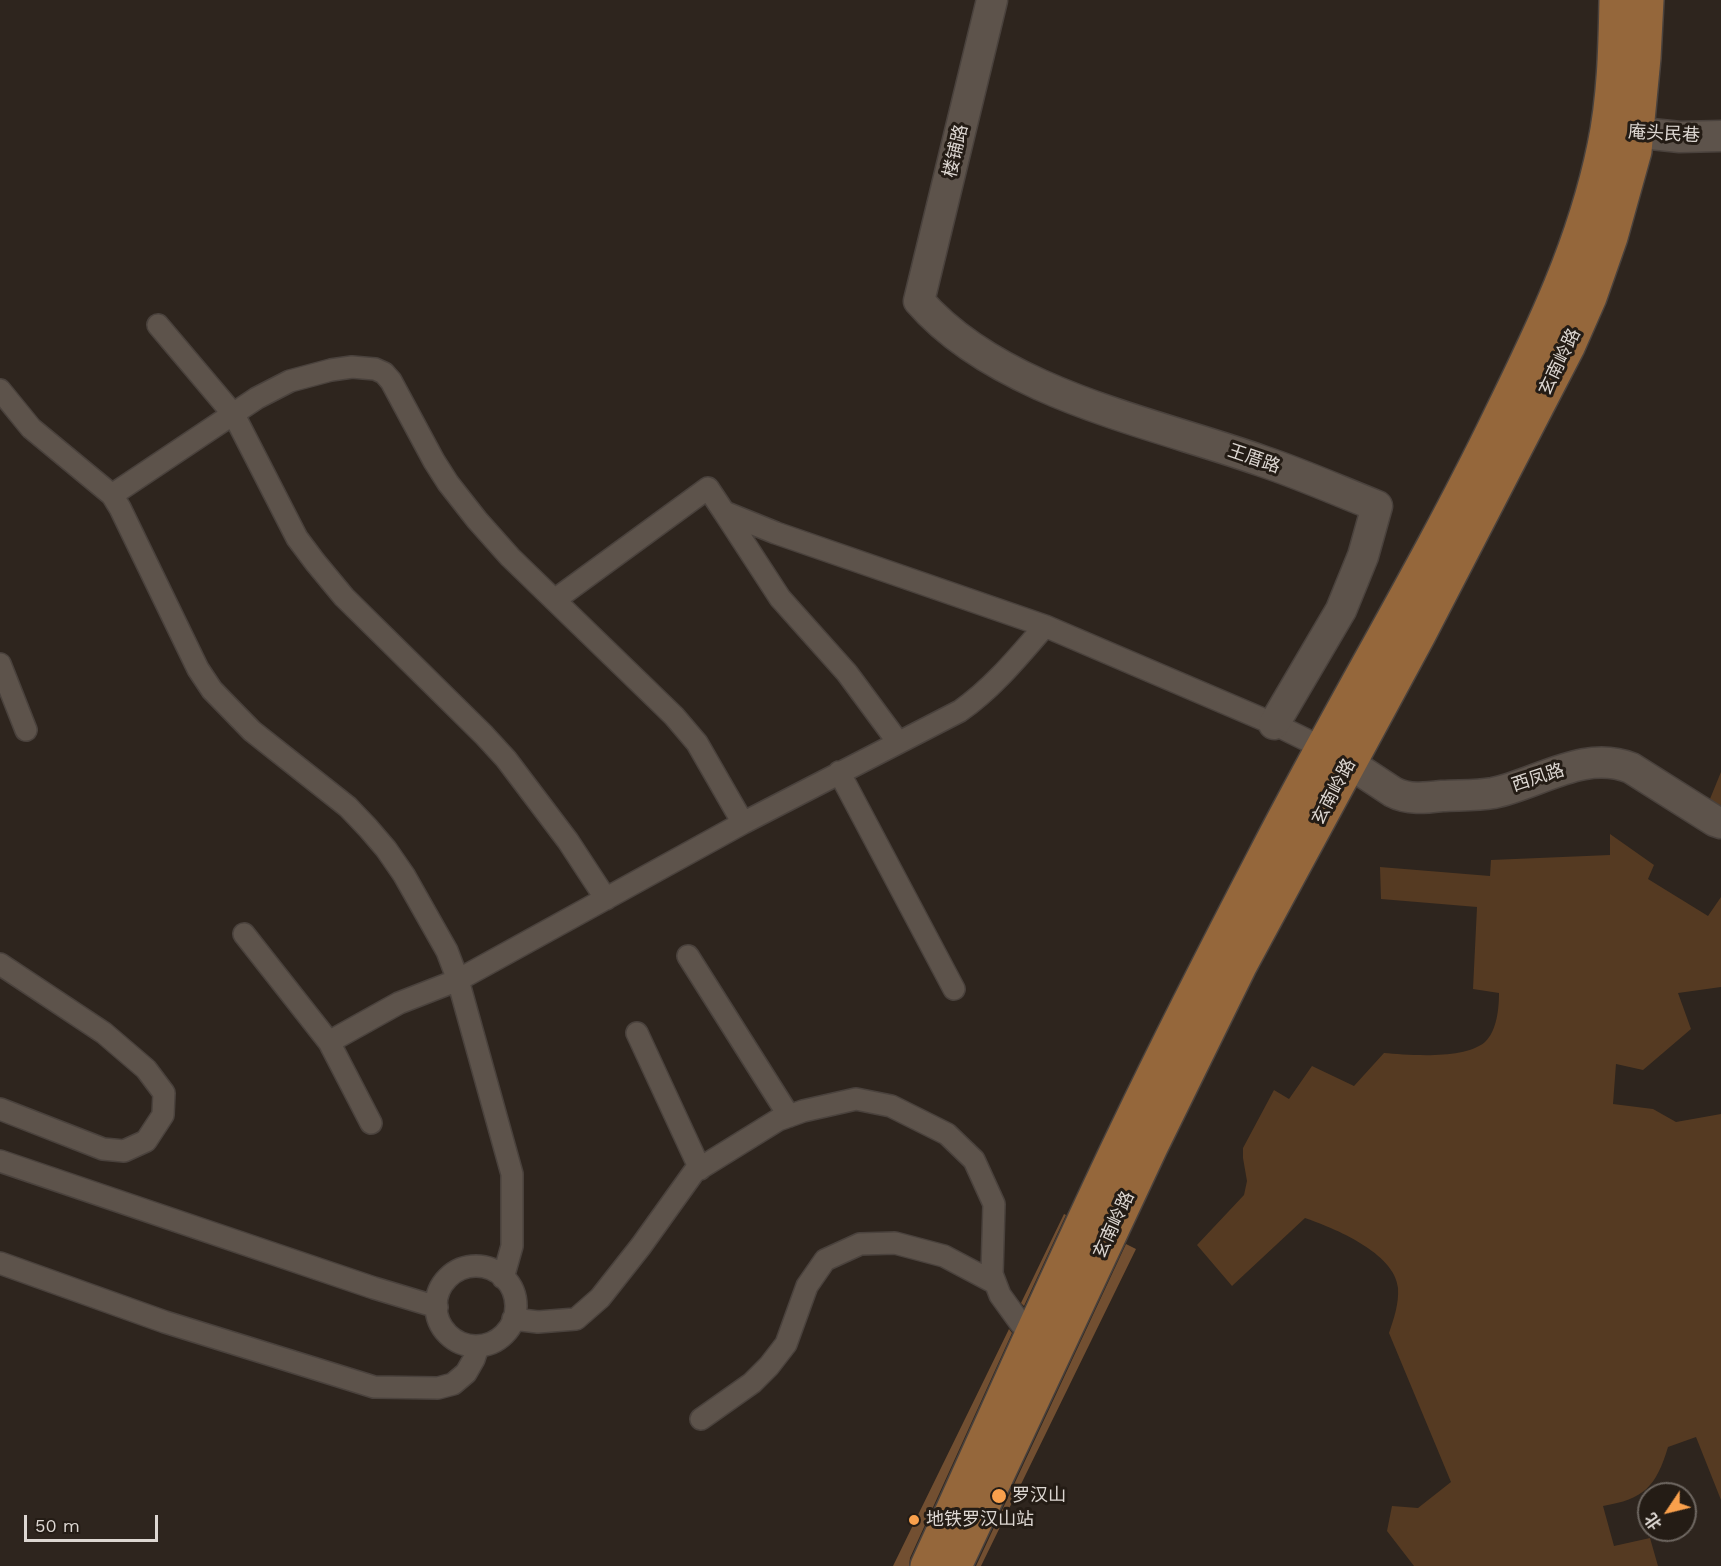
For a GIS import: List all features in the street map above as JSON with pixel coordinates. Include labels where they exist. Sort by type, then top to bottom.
[{"type":"main road","name":"玄南岭路","points":[[955,1566],[1210,1024],[1240,966],[1336,756],[1405,629],[1478,461],[1567,311],[1619,209],[1635,152],[1622,131],[1613,85],[1616,0]]},
{"type":"main road","name":"玄南岭路","points":[[1622,131],[1644,58],[1647,0]]},
{"type":"main road","name":"玄南岭路","points":[[927,1566],[1125,1134],[1267,850],[1336,756]]},
{"type":"street","name":"楼铺路","points":[[920,302],[992,0]]},
{"type":"street","name":"庵头民巷","points":[[1622,131],[1680,137],[1721,136]]},
{"type":"street","name":"王厝路","points":[[920,302],[961,341],[1047,388],[1153,426],[1263,461],[1377,506],[1364,556],[1341,610],[1274,724]]},
{"type":"street","points":[[158,325],[234,415],[297,538],[315,562],[344,597],[491,743],[544,808],[606,899]]},
{"type":"street","points":[[112,495],[274,389],[306,376],[352,367],[367,366],[384,373],[397,390],[434,461],[462,502],[510,557],[556,599],[685,728],[708,761],[743,823]]},
{"type":"street","points":[[0,390],[31,428],[112,495],[198,669],[212,690],[252,731],[348,807],[380,842],[404,875],[435,928],[458,980],[512,1174],[512,1246],[502,1278]]},
{"type":"street","points":[[556,599],[708,488],[780,598],[847,673],[898,742]]},
{"type":"street","points":[[724,512],[1045,626],[1274,724],[1336,756]]},
{"type":"street","points":[[329,1042],[399,1003],[458,980],[743,823],[960,711],[976,700],[1004,672],[1045,626]]},
{"type":"street","points":[[0,664],[26,730]]},
{"type":"street","name":"西凤路","points":[[1336,756],[1392,792],[1415,798],[1492,793],[1584,764],[1617,764],[1631,768],[1721,823]]},
{"type":"street","points":[[839,772],[954,989]]},
{"type":"street","points":[[244,934],[329,1042],[371,1123]]},
{"type":"street","points":[[688,956],[789,1116]]},
{"type":"street","points":[[0,964],[104,1033],[146,1069],[164,1093],[163,1115],[146,1141],[124,1151],[103,1149],[0,1108]]},
{"type":"street","points":[[638,1033],[700,1168]]},
{"type":"street","points":[[513,1319],[538,1322],[576,1319],[600,1298],[694,1172],[778,1120],[803,1111],[856,1100],[891,1106],[946,1134],[974,1160],[994,1204],[992,1274],[1000,1295],[1021,1324]]},
{"type":"street","points":[[0,1161],[362,1284],[437,1307]]},
{"type":"street","points":[[702,1419],[752,1383],[769,1366],[786,1344],[807,1286],[825,1260],[860,1244],[895,1242],[944,1256],[996,1283]]},
{"type":"street","points":[[0,1263],[165,1322],[374,1387],[438,1388],[453,1384],[466,1373],[478,1347]]},
{"type":"street","points":[[478,1266],[494,1271],[508,1282],[514,1294],[516,1312],[510,1327],[498,1340],[478,1347],[466,1346],[448,1335],[436,1313],[437,1307],[438,1293],[447,1278],[460,1269],[478,1266]]},
{"type":"shaded area","points":[[1721,772],[1721,824],[1703,816]]},
{"type":"shaded area","points":[[1610,834],[1654,865],[1648,879],[1708,916],[1721,897],[1721,987],[1678,993],[1691,1029],[1643,1070],[1616,1064],[1613,1104],[1653,1109],[1676,1122],[1721,1114],[1721,1500],[1696,1437],[1668,1447],[1659,1472],[1652,1482],[1637,1482],[1637,1495],[1603,1506],[1614,1546],[1637,1541],[1651,1542],[1658,1566],[1414,1566],[1387,1531],[1392,1506],[1418,1508],[1451,1482],[1389,1333],[1398,1300],[1398,1288],[1394,1275],[1375,1253],[1361,1244],[1331,1228],[1305,1218],[1232,1286],[1197,1245],[1244,1195],[1247,1181],[1243,1148],[1274,1090],[1289,1099],[1312,1066],[1354,1086],[1384,1053],[1436,1055],[1464,1052],[1485,1042],[1495,1026],[1499,993],[1473,989],[1477,907],[1381,899],[1380,867],[1490,876],[1491,860],[1610,855]]},
{"type":"building","points":[[1064,1214],[1066,1215],[1024,1306],[1021,1303]]},
{"type":"building","points":[[1126,1244],[1136,1249],[981,1566],[976,1566]]},
{"type":"building","points":[[1009,1329],[1012,1333],[910,1558],[909,1566],[893,1566]]},
{"type":"place","name":"罗汉山","points":[[999,1496]]},
{"type":"place","name":"地铁罗汉山站","points":[[914,1520]]}]
